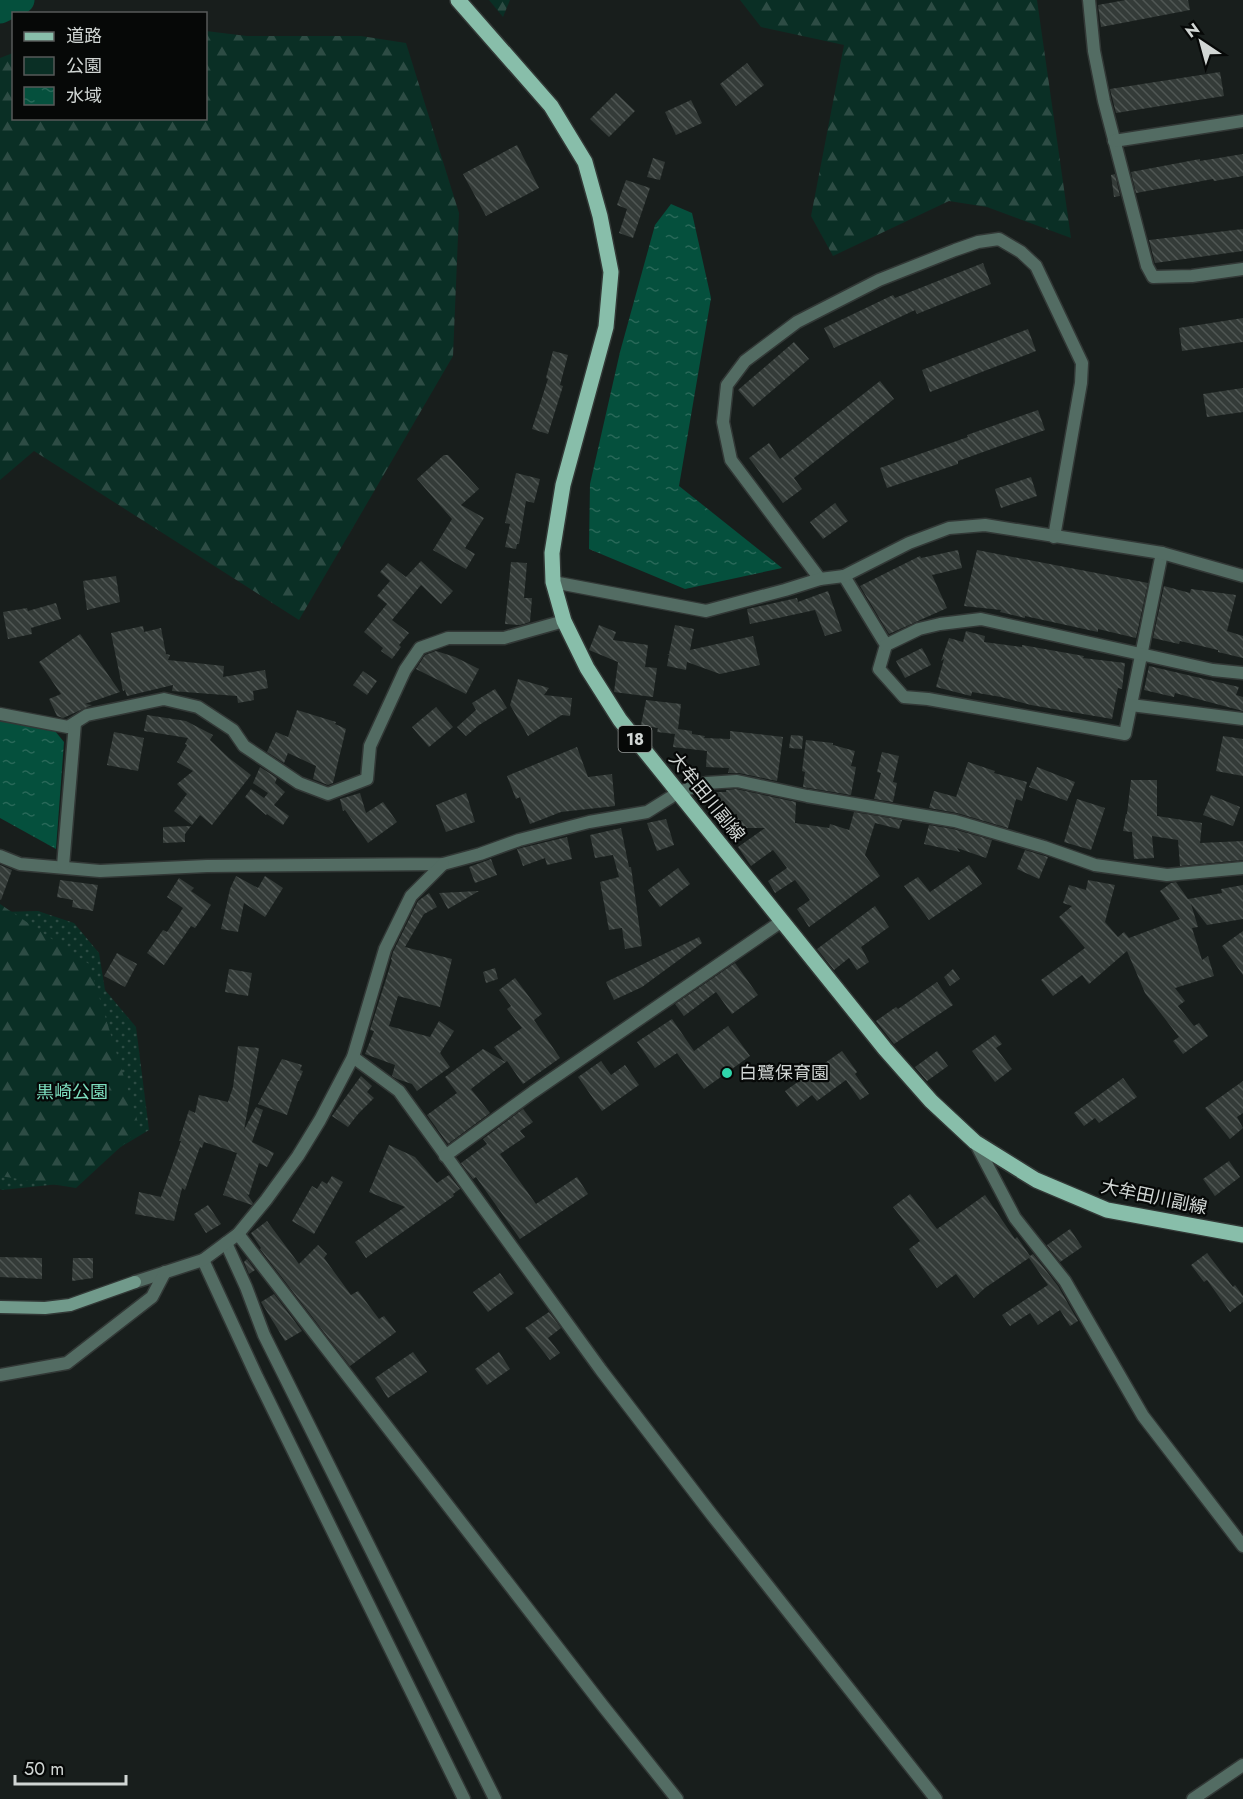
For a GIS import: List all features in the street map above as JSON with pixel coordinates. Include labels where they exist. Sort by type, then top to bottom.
[{"type":"main road","name":"大牟田川副線","points":[[458,0],[551,106],[585,162],[600,216],[611,272],[606,327],[563,485],[552,553],[553,582],[564,621],[587,668],[620,720],[885,1049],[931,1101],[975,1142],[1036,1180],[1107,1210],[1243,1235]]},
{"type":"street","points":[[1089,0],[1094,51],[1114,141],[1147,266],[1153,277],[1192,276],[1243,269]]},
{"type":"street","points":[[1114,141],[1243,121]]},
{"type":"street","points":[[820,579],[730,460],[723,422],[727,385],[745,361],[797,322],[879,280],[978,242],[999,239],[1021,252],[1036,266],[1082,363],[1081,383],[1054,537]]},
{"type":"street","points":[[553,582],[706,611],[820,579],[844,576],[909,543],[949,528],[985,525],[1162,553],[1243,576]]},
{"type":"street","points":[[844,576],[886,645],[879,669],[904,697],[928,699],[1125,734],[1162,553]]},
{"type":"street","points":[[886,645],[919,629],[940,624],[981,620],[1213,670],[1243,673]]},
{"type":"street","points":[[0,714],[68,727],[87,715],[164,699],[198,707],[233,730],[244,746],[299,783],[328,794],[367,779],[370,746],[405,670],[420,648],[448,638],[504,638],[564,621]]},
{"type":"street","points":[[1131,705],[1243,719]]},
{"type":"street","points":[[63,866],[75,723]]},
{"type":"street","points":[[0,856],[20,864],[100,871],[207,866],[443,864],[519,840],[589,822],[647,812],[679,792],[706,783],[737,781],[807,796],[955,821],[1044,847],[1095,865],[1167,875],[1243,868]]},
{"type":"street","points":[[0,1307],[45,1308],[70,1305],[203,1260],[238,1234],[298,1156],[320,1120],[353,1057],[385,949],[411,896],[443,864]]},
{"type":"street","points":[[445,1156],[533,1092],[782,921]]},
{"type":"street","points":[[353,1057],[399,1091],[594,1360],[698,1497],[936,1799]]},
{"type":"street","points":[[975,1142],[1015,1218],[1065,1281],[1143,1416],[1243,1546]]},
{"type":"street","points":[[238,1234],[677,1799]]},
{"type":"street","points":[[226,1243],[264,1335],[495,1799]]},
{"type":"street","points":[[203,1260],[257,1377],[464,1799]]},
{"type":"street","points":[[0,1376],[67,1363],[152,1297],[165,1272]]},
{"type":"street","points":[[1193,1799],[1243,1765]]},
{"type":"green space","points":[[489,0],[510,0],[503,17]]},
{"type":"green space","points":[[740,0],[1037,0],[1071,238],[987,207],[949,201],[833,256],[811,216],[844,45],[761,27]]},
{"type":"green space","points":[[207,31],[247,36],[361,36],[406,43],[459,213],[453,356],[299,620],[34,451],[0,480],[0,58],[12,53],[12,120],[207,120]]},
{"type":"green space","name":"黒崎公園","points":[[0,904],[89,964],[140,1129],[76,1188],[0,1176]]},
{"type":"green space","name":"黒崎公園","points":[[38,911],[74,923],[99,953],[105,990],[136,1027],[149,1130],[59,1184],[2,1190],[0,1189],[0,912]]},
{"type":"water","points":[[671,204],[692,213],[711,298],[679,486],[782,568],[685,589],[589,549],[590,484],[620,352],[655,225]]},
{"type":"water","points":[[0,720],[55,731],[64,742],[56,849],[0,818]]},
{"type":"building","points":[[1126,0],[1188,0],[1190,10],[1101,27],[1098,5]]},
{"type":"building","points":[[747,63],[764,85],[736,106],[720,84]]},
{"type":"building","points":[[1220,72],[1224,96],[1116,113],[1110,89]]},
{"type":"building","points":[[616,93],[635,111],[609,137],[590,119]]},
{"type":"building","points":[[691,100],[702,123],[676,135],[665,112]]},
{"type":"building","points":[[517,145],[539,188],[486,216],[463,174]]},
{"type":"building","points":[[1243,154],[1243,176],[1136,193],[1131,172],[1200,159],[1200,161]]},
{"type":"building","points":[[653,158],[665,162],[660,180],[647,177]]},
{"type":"building","points":[[1115,174],[1120,196],[1114,197],[1111,175]]},
{"type":"building","points":[[626,180],[650,188],[633,238],[619,233],[627,209],[617,205]]},
{"type":"building","points":[[1243,229],[1243,251],[1155,263],[1149,240]]},
{"type":"building","points":[[983,263],[991,284],[917,314],[915,310],[834,348],[824,328],[893,295],[895,298]]},
{"type":"building","points":[[1243,318],[1243,342],[1182,351],[1179,328]]},
{"type":"building","points":[[1028,329],[1036,351],[930,392],[922,370]]},
{"type":"building","points":[[794,342],[809,359],[753,407],[738,390]]},
{"type":"building","points":[[553,351],[568,355],[560,385],[563,386],[548,434],[532,429],[548,379],[546,378]]},
{"type":"building","points":[[880,381],[894,399],[794,478],[802,489],[783,503],[749,458],[769,443],[780,459]]},
{"type":"building","points":[[1243,388],[1243,412],[1207,417],[1203,394]]},
{"type":"building","points":[[1038,410],[1045,430],[958,461],[958,464],[887,488],[880,468]]},
{"type":"building","points":[[444,455],[448,455],[479,489],[461,505],[484,518],[465,548],[475,554],[466,569],[433,550],[452,519],[417,479]]},
{"type":"building","points":[[516,473],[540,479],[534,503],[526,501],[519,544],[516,549],[505,547],[510,524],[505,523]]},
{"type":"building","points":[[1031,477],[1037,496],[1001,508],[995,489]]},
{"type":"building","points":[[835,503],[848,521],[823,539],[810,522]]},
{"type":"building","points":[[958,550],[962,568],[932,575],[947,608],[889,634],[860,586],[920,556],[921,558]]},
{"type":"building","points":[[977,550],[1148,583],[1136,638],[1098,629],[1098,632],[1025,616],[1025,618],[1000,612],[1001,610],[964,606]]},
{"type":"building","points":[[421,561],[453,591],[441,604],[421,585],[392,620],[409,633],[399,645],[401,647],[392,659],[381,651],[383,648],[364,632],[387,604],[377,596],[390,581],[380,572],[388,563],[406,577]]},
{"type":"building","points":[[511,562],[527,563],[524,598],[532,598],[530,622],[520,625],[505,624]]},
{"type":"building","points":[[116,576],[120,602],[87,610],[83,581]]},
{"type":"building","points":[[1164,586],[1190,593],[1191,589],[1236,595],[1227,631],[1243,636],[1243,658],[1180,641],[1179,644],[1153,638]]},
{"type":"building","points":[[828,591],[842,631],[825,636],[815,610],[750,624],[747,609],[797,598],[798,602]]},
{"type":"building","points":[[56,603],[61,619],[31,628],[32,634],[8,639],[3,612],[27,608],[28,611]]},
{"type":"building","points":[[599,625],[616,632],[613,640],[648,645],[645,667],[657,668],[653,697],[614,692],[618,662],[589,650]]},
{"type":"building","points":[[675,625],[694,629],[690,650],[753,636],[760,665],[720,674],[687,662],[686,670],[667,666],[669,655],[667,655]]},
{"type":"building","points":[[143,626],[144,632],[161,628],[166,654],[170,655],[168,660],[224,666],[223,677],[265,670],[268,688],[253,691],[254,700],[238,703],[237,696],[172,691],[173,685],[127,696],[125,690],[123,691],[111,633]]},
{"type":"building","points":[[966,631],[985,636],[984,642],[1022,647],[1022,645],[1084,656],[1083,658],[1125,663],[1122,689],[1118,688],[1112,719],[972,692],[971,696],[936,687],[944,659],[941,661],[949,638],[963,642]]},
{"type":"building","points":[[80,634],[120,692],[85,704],[92,705],[63,718],[57,716],[49,699],[61,694],[39,662]]},
{"type":"building","points":[[922,648],[931,665],[905,678],[896,661]]},
{"type":"building","points":[[436,651],[455,657],[479,669],[466,694],[416,669],[425,655]]},
{"type":"building","points":[[1149,666],[1239,687],[1236,695],[1243,697],[1243,711],[1175,693],[1174,697],[1144,690]]},
{"type":"building","points":[[363,671],[377,681],[367,695],[353,685]]},
{"type":"building","points":[[518,679],[549,688],[544,695],[572,698],[570,716],[562,715],[528,736],[510,705]]},
{"type":"building","points":[[495,689],[507,708],[466,736],[457,727],[476,710],[472,703]]},
{"type":"building","points":[[646,700],[681,704],[678,729],[692,731],[692,734],[705,736],[704,738],[730,739],[730,731],[783,737],[777,781],[728,773],[729,768],[706,767],[707,751],[673,747],[675,734],[657,732],[658,728],[641,725]]},
{"type":"building","points":[[436,707],[453,727],[429,747],[412,727]]},
{"type":"building","points":[[297,710],[336,722],[335,724],[346,729],[333,783],[328,785],[313,779],[316,766],[288,753],[284,763],[267,752],[276,732],[288,737]]},
{"type":"building","points":[[147,715],[186,721],[213,735],[210,740],[251,775],[212,825],[200,815],[192,825],[174,811],[187,794],[177,784],[193,771],[177,762],[187,745],[185,744],[188,738],[144,731]]},
{"type":"building","points":[[114,732],[144,738],[138,771],[107,765]]},
{"type":"building","points":[[791,735],[803,736],[802,749],[789,748]]},
{"type":"building","points":[[1223,736],[1243,739],[1243,776],[1216,771]]},
{"type":"building","points":[[806,740],[833,743],[833,745],[855,751],[851,766],[856,767],[851,795],[803,787],[805,772],[802,771]]},
{"type":"building","points":[[577,747],[588,777],[612,774],[615,806],[561,812],[530,824],[520,797],[516,799],[507,776]]},
{"type":"building","points":[[882,752],[899,756],[893,782],[897,783],[893,802],[874,799],[881,773],[877,772]]},
{"type":"building","points":[[968,762],[995,771],[994,773],[1027,782],[1022,801],[1016,799],[1008,828],[957,813],[929,808],[934,791],[956,797]]},
{"type":"building","points":[[260,767],[277,778],[275,783],[285,792],[274,805],[289,816],[283,825],[266,815],[245,797],[251,789],[264,798],[268,793],[253,783]]},
{"type":"building","points":[[1037,767],[1075,782],[1067,801],[1029,787]]},
{"type":"building","points":[[1131,780],[1157,780],[1157,816],[1202,823],[1200,843],[1243,841],[1243,860],[1180,866],[1178,840],[1152,836],[1154,858],[1134,859],[1132,832],[1123,831]]},
{"type":"building","points":[[736,789],[796,802],[795,823],[829,828],[830,824],[849,830],[854,812],[902,820],[899,829],[875,823],[865,855],[880,876],[809,927],[797,909],[810,900],[795,880],[775,893],[768,881],[787,868],[773,850],[751,866],[738,847],[765,828],[732,828],[743,820],[737,822],[737,814],[719,814],[719,804],[704,804],[704,792],[726,792],[726,790]]},
{"type":"building","points":[[360,793],[366,813],[383,802],[397,822],[368,843],[345,810],[343,811],[340,799]]},
{"type":"building","points":[[466,793],[475,822],[446,832],[436,805]]},
{"type":"building","points":[[1211,795],[1240,807],[1233,826],[1203,815]]},
{"type":"building","points":[[1077,799],[1105,808],[1091,850],[1064,842]]},
{"type":"building","points":[[666,819],[674,845],[657,851],[647,823]]},
{"type":"building","points":[[929,825],[992,840],[986,858],[957,848],[960,852],[924,844]]},
{"type":"building","points":[[191,826],[185,834],[185,842],[163,843],[163,827]]},
{"type":"building","points":[[621,828],[629,867],[631,867],[642,946],[625,949],[622,928],[609,930],[600,882],[619,877],[613,855],[595,858],[590,835]]},
{"type":"building","points":[[567,837],[572,859],[547,865],[545,858],[523,866],[517,849]]},
{"type":"building","points":[[1025,850],[1048,857],[1039,879],[1017,869]]},
{"type":"building","points":[[491,859],[497,875],[475,883],[469,867]]},
{"type":"building","points":[[0,865],[12,870],[1,900],[0,899]]},
{"type":"building","points":[[969,865],[982,884],[929,920],[904,886],[918,877],[930,892]]},
{"type":"building","points":[[678,868],[690,884],[660,907],[648,890]]},
{"type":"building","points":[[236,876],[258,888],[265,876],[283,888],[265,917],[244,903],[238,932],[221,929],[230,889]]},
{"type":"building","points":[[179,878],[194,888],[191,891],[211,905],[195,928],[191,926],[164,965],[147,953],[163,930],[167,932],[183,908],[167,897]]},
{"type":"building","points":[[60,880],[98,885],[93,911],[72,907],[73,900],[57,897]]},
{"type":"building","points":[[1088,880],[1115,885],[1105,922],[1118,937],[1124,932],[1129,938],[1180,919],[1160,891],[1171,883],[1176,882],[1188,899],[1222,893],[1221,889],[1243,885],[1243,919],[1207,925],[1191,904],[1198,927],[1192,928],[1202,960],[1208,956],[1214,976],[1175,988],[1185,1001],[1178,1006],[1194,1026],[1199,1023],[1208,1036],[1183,1054],[1173,1041],[1179,1037],[1145,993],[1127,951],[1089,984],[1082,975],[1053,996],[1041,980],[1085,948],[1059,917],[1072,906],[1063,903],[1069,885],[1086,890]]},
{"type":"building","points":[[479,891],[448,909],[439,893]]},
{"type":"building","points":[[429,893],[437,907],[424,914],[405,947],[452,959],[440,1007],[398,996],[389,1026],[430,1037],[439,1021],[454,1031],[440,1053],[450,1067],[417,1091],[412,1084],[392,1076],[395,1065],[365,1054],[374,1031],[370,1030],[393,952],[418,901]]},
{"type":"building","points":[[875,906],[889,927],[861,947],[869,962],[857,970],[849,958],[834,970],[817,949]]},
{"type":"building","points":[[1243,931],[1243,975],[1222,946]]},
{"type":"building","points":[[699,937],[702,943],[642,987],[614,1000],[606,982]]},
{"type":"building","points":[[117,953],[137,964],[125,987],[104,976]]},
{"type":"building","points":[[735,963],[758,995],[732,1014],[716,992],[684,1016],[675,1004]]},
{"type":"building","points":[[495,968],[498,979],[486,983],[483,972]]},
{"type":"building","points":[[229,969],[252,973],[248,996],[225,992]]},
{"type":"building","points":[[953,969],[960,979],[950,986],[944,977]]},
{"type":"building","points":[[515,978],[542,1014],[534,1020],[560,1058],[523,1084],[507,1061],[471,1089],[490,1113],[448,1144],[427,1115],[457,1093],[445,1077],[483,1049],[505,1062],[494,1047],[522,1028],[507,1009],[511,1006],[499,990]]},
{"type":"building","points":[[937,982],[953,1005],[894,1044],[876,1021]]},
{"type":"building","points":[[672,1019],[694,1051],[728,1026],[750,1056],[704,1089],[677,1053],[655,1068],[637,1042]]},
{"type":"building","points":[[995,1035],[1002,1044],[996,1048],[1012,1069],[995,1082],[972,1051]]},
{"type":"building","points":[[238,1046],[259,1048],[244,1130],[256,1107],[263,1110],[252,1142],[274,1153],[267,1167],[259,1163],[249,1195],[247,1194],[252,1205],[223,1195],[237,1153],[204,1142],[202,1148],[200,1147],[185,1190],[182,1188],[174,1221],[135,1214],[139,1192],[161,1197],[181,1141],[179,1141],[189,1110],[195,1113],[199,1095],[228,1102],[233,1087]]},
{"type":"building","points":[[842,1051],[869,1094],[860,1100],[846,1080],[817,1101],[812,1095],[797,1107],[785,1091]]},
{"type":"building","points":[[937,1051],[948,1066],[927,1081],[915,1067]]},
{"type":"building","points":[[282,1059],[302,1065],[300,1070],[303,1071],[287,1115],[258,1104]]},
{"type":"building","points":[[601,1061],[611,1075],[625,1065],[639,1085],[602,1111],[578,1077]]},
{"type":"building","points":[[361,1076],[372,1086],[367,1092],[374,1098],[348,1127],[332,1116]]},
{"type":"building","points":[[1123,1078],[1137,1097],[1099,1123],[1095,1118],[1084,1126],[1074,1113]]},
{"type":"building","points":[[1243,1081],[1243,1113],[1237,1117],[1243,1128],[1230,1139],[1205,1108]]},
{"type":"building","points":[[523,1109],[533,1122],[520,1131],[525,1137],[500,1154],[536,1204],[577,1177],[588,1194],[520,1239],[476,1177],[473,1179],[461,1163],[487,1144],[483,1139]]},
{"type":"building","points":[[389,1145],[415,1157],[437,1183],[449,1175],[460,1189],[453,1194],[454,1196],[366,1258],[355,1242],[405,1207],[369,1192]]},
{"type":"building","points":[[1229,1161],[1240,1177],[1215,1196],[1203,1179]]},
{"type":"building","points":[[332,1176],[343,1182],[314,1234],[292,1221],[312,1186],[317,1189],[322,1181],[327,1184]]},
{"type":"building","points":[[910,1194],[937,1229],[985,1195],[1015,1239],[1017,1237],[1030,1256],[1033,1254],[1058,1286],[1078,1321],[1070,1326],[1060,1310],[1038,1325],[1030,1313],[1010,1326],[1002,1315],[1048,1285],[1029,1258],[974,1298],[956,1274],[937,1288],[909,1249],[920,1241],[893,1207]]},
{"type":"building","points":[[208,1205],[221,1224],[206,1233],[194,1214]]},
{"type":"building","points":[[267,1221],[299,1264],[318,1245],[327,1254],[324,1258],[351,1295],[358,1291],[379,1319],[384,1316],[396,1332],[350,1366],[260,1249],[251,1233]]},
{"type":"building","points":[[1070,1229],[1082,1247],[1060,1262],[1047,1245]]},
{"type":"building","points":[[1207,1253],[1233,1287],[1235,1285],[1243,1296],[1243,1302],[1230,1312],[1207,1280],[1204,1282],[1191,1265]]},
{"type":"building","points":[[0,1257],[42,1258],[42,1279],[0,1277]]},
{"type":"building","points":[[73,1258],[93,1258],[93,1278],[72,1281]]},
{"type":"building","points":[[247,1259],[255,1270],[249,1274],[244,1262]]},
{"type":"building","points":[[500,1273],[514,1293],[488,1312],[473,1292]]},
{"type":"building","points":[[274,1294],[302,1331],[285,1341],[261,1302]]},
{"type":"building","points":[[549,1312],[561,1328],[548,1338],[560,1353],[550,1360],[525,1328]]},
{"type":"building","points":[[413,1352],[427,1372],[388,1398],[375,1378]]},
{"type":"building","points":[[499,1352],[510,1369],[487,1385],[475,1369]]},
{"type":"waterway","points":[[0,10],[21,0]]},
{"type":"place","name":"白鷺保育園","points":[[727,1073]]}]
